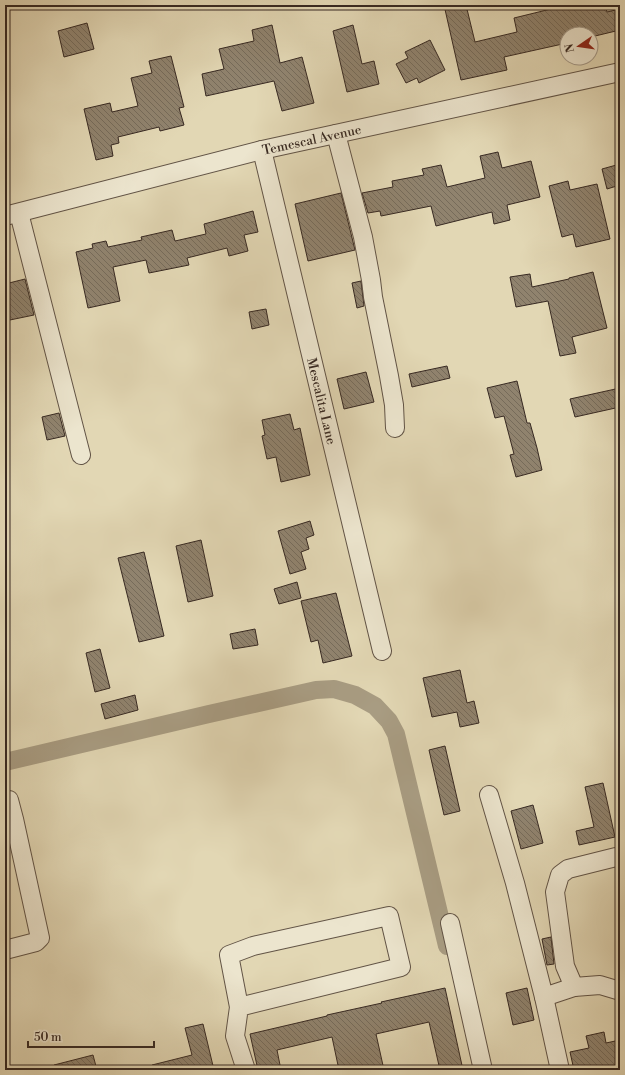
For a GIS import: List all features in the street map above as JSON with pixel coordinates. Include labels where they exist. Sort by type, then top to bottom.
[{"type":"street","name":"Temescal Avenue","points":[[12,215],[262,150],[620,72]]},
{"type":"street","points":[[336,134],[363,237],[393,398],[395,428]]},
{"type":"street","name":"Mescalita Lane","points":[[262,150],[382,650]]},
{"type":"street","points":[[12,215],[45,317],[81,454]]},
{"type":"street","points":[[489,795],[515,883],[544,997],[560,1070]]},
{"type":"street","points":[[5,800],[9,800],[14,819],[40,938],[36,942],[5,950]]},
{"type":"street","points":[[574,987],[565,966],[555,892],[560,875],[568,869],[616,857]]},
{"type":"street","points":[[239,1007],[401,967],[388,916],[253,946],[229,955],[239,1007],[235,1036],[246,1070]]},
{"type":"street","points":[[450,923],[483,1070]]},
{"type":"street","points":[[544,997],[574,987],[600,985],[620,991]]},
{"type":"building","points":[[444,5],[466,5],[475,42],[517,32],[514,18],[559,7],[558,5],[605,5],[607,12],[620,9],[620,30],[599,35],[599,26],[559,26],[559,45],[504,57],[507,70],[461,80]]},
{"type":"building","points":[[87,23],[94,49],[64,57],[58,31]]},
{"type":"building","points":[[272,25],[280,63],[302,57],[314,103],[282,111],[274,81],[206,96],[202,74],[224,69],[219,49],[254,41],[252,30]]},
{"type":"building","points":[[353,25],[362,64],[374,61],[379,84],[347,92],[333,31]]},
{"type":"building","points":[[430,40],[445,70],[419,83],[417,78],[406,83],[396,64],[408,58],[405,52]]},
{"type":"building","points":[[171,56],[184,107],[179,108],[184,125],[160,131],[159,127],[118,137],[119,143],[111,145],[113,156],[96,160],[84,109],[110,103],[112,112],[138,106],[131,78],[152,73],[149,61]]},
{"type":"building","points":[[498,152],[502,168],[531,161],[540,197],[507,205],[510,220],[494,224],[492,212],[436,226],[431,206],[381,216],[380,211],[368,213],[362,193],[393,187],[392,181],[424,175],[422,169],[441,165],[447,187],[485,178],[480,156]]},
{"type":"building","points":[[620,164],[620,185],[607,189],[602,169]]},
{"type":"building","points":[[568,181],[570,190],[597,184],[610,239],[576,247],[573,234],[562,237],[549,186]]},
{"type":"building","points":[[341,193],[355,250],[308,261],[295,204]]},
{"type":"building","points":[[253,211],[258,232],[244,235],[248,251],[229,256],[227,248],[187,258],[189,265],[149,273],[146,260],[113,267],[120,301],[88,308],[76,252],[93,248],[92,244],[106,241],[108,247],[142,240],[141,237],[172,230],[175,241],[206,234],[204,224]]},
{"type":"building","points":[[593,272],[607,328],[572,337],[576,353],[560,356],[548,301],[516,307],[510,277],[530,274],[532,287]]},
{"type":"building","points":[[25,279],[34,315],[5,321],[5,284]]},
{"type":"building","points":[[361,281],[364,306],[357,308],[352,283]]},
{"type":"building","points":[[266,309],[269,325],[252,329],[249,312]]},
{"type":"building","points":[[447,366],[450,378],[412,387],[409,374]]},
{"type":"building","points":[[366,372],[374,402],[344,409],[337,379]]},
{"type":"building","points":[[517,381],[527,423],[530,423],[542,470],[516,477],[510,455],[514,454],[504,416],[495,418],[487,388]]},
{"type":"building","points":[[620,388],[620,407],[575,417],[570,399]]},
{"type":"building","points":[[59,413],[65,436],[47,440],[42,417]]},
{"type":"building","points":[[290,414],[294,430],[300,428],[310,475],[281,482],[276,457],[267,459],[262,436],[265,435],[262,420]]},
{"type":"building","points":[[310,521],[314,535],[306,538],[309,549],[301,552],[306,569],[290,574],[278,531]]},
{"type":"building","points":[[201,540],[213,596],[188,602],[176,546]]},
{"type":"building","points":[[144,552],[164,636],[139,642],[118,558]]},
{"type":"building","points":[[297,582],[301,598],[279,604],[274,589]]},
{"type":"building","points":[[336,593],[352,656],[323,663],[318,640],[311,642],[301,601]]},
{"type":"building","points":[[255,629],[258,645],[233,649],[230,634]]},
{"type":"building","points":[[100,649],[110,688],[95,692],[86,653]]},
{"type":"building","points":[[460,670],[467,703],[474,701],[479,723],[460,727],[457,712],[432,717],[423,678]]},
{"type":"building","points":[[135,695],[138,710],[105,719],[101,704]]},
{"type":"building","points":[[445,746],[460,811],[444,815],[429,750]]},
{"type":"building","points":[[603,783],[615,837],[579,845],[576,831],[594,827],[585,787]]},
{"type":"building","points":[[533,805],[543,843],[521,849],[511,811]]},
{"type":"building","points":[[551,937],[554,964],[547,965],[542,939]]},
{"type":"building","points":[[445,988],[463,1070],[440,1070],[429,1022],[376,1034],[384,1070],[339,1070],[332,1037],[277,1050],[281,1070],[258,1070],[250,1034]]},
{"type":"building","points":[[527,988],[534,1020],[513,1025],[506,993]]},
{"type":"building","points":[[203,1024],[214,1070],[152,1070],[152,1065],[192,1055],[185,1028]]},
{"type":"building","points":[[604,1032],[606,1043],[620,1040],[620,1070],[574,1070],[570,1052],[589,1048],[586,1036]]},
{"type":"building","points":[[93,1055],[97,1070],[54,1070],[54,1065]]},
{"type":"waterway","points":[[5,762],[316,690],[334,689],[355,695],[375,706],[389,721],[396,734],[447,946]]}]
